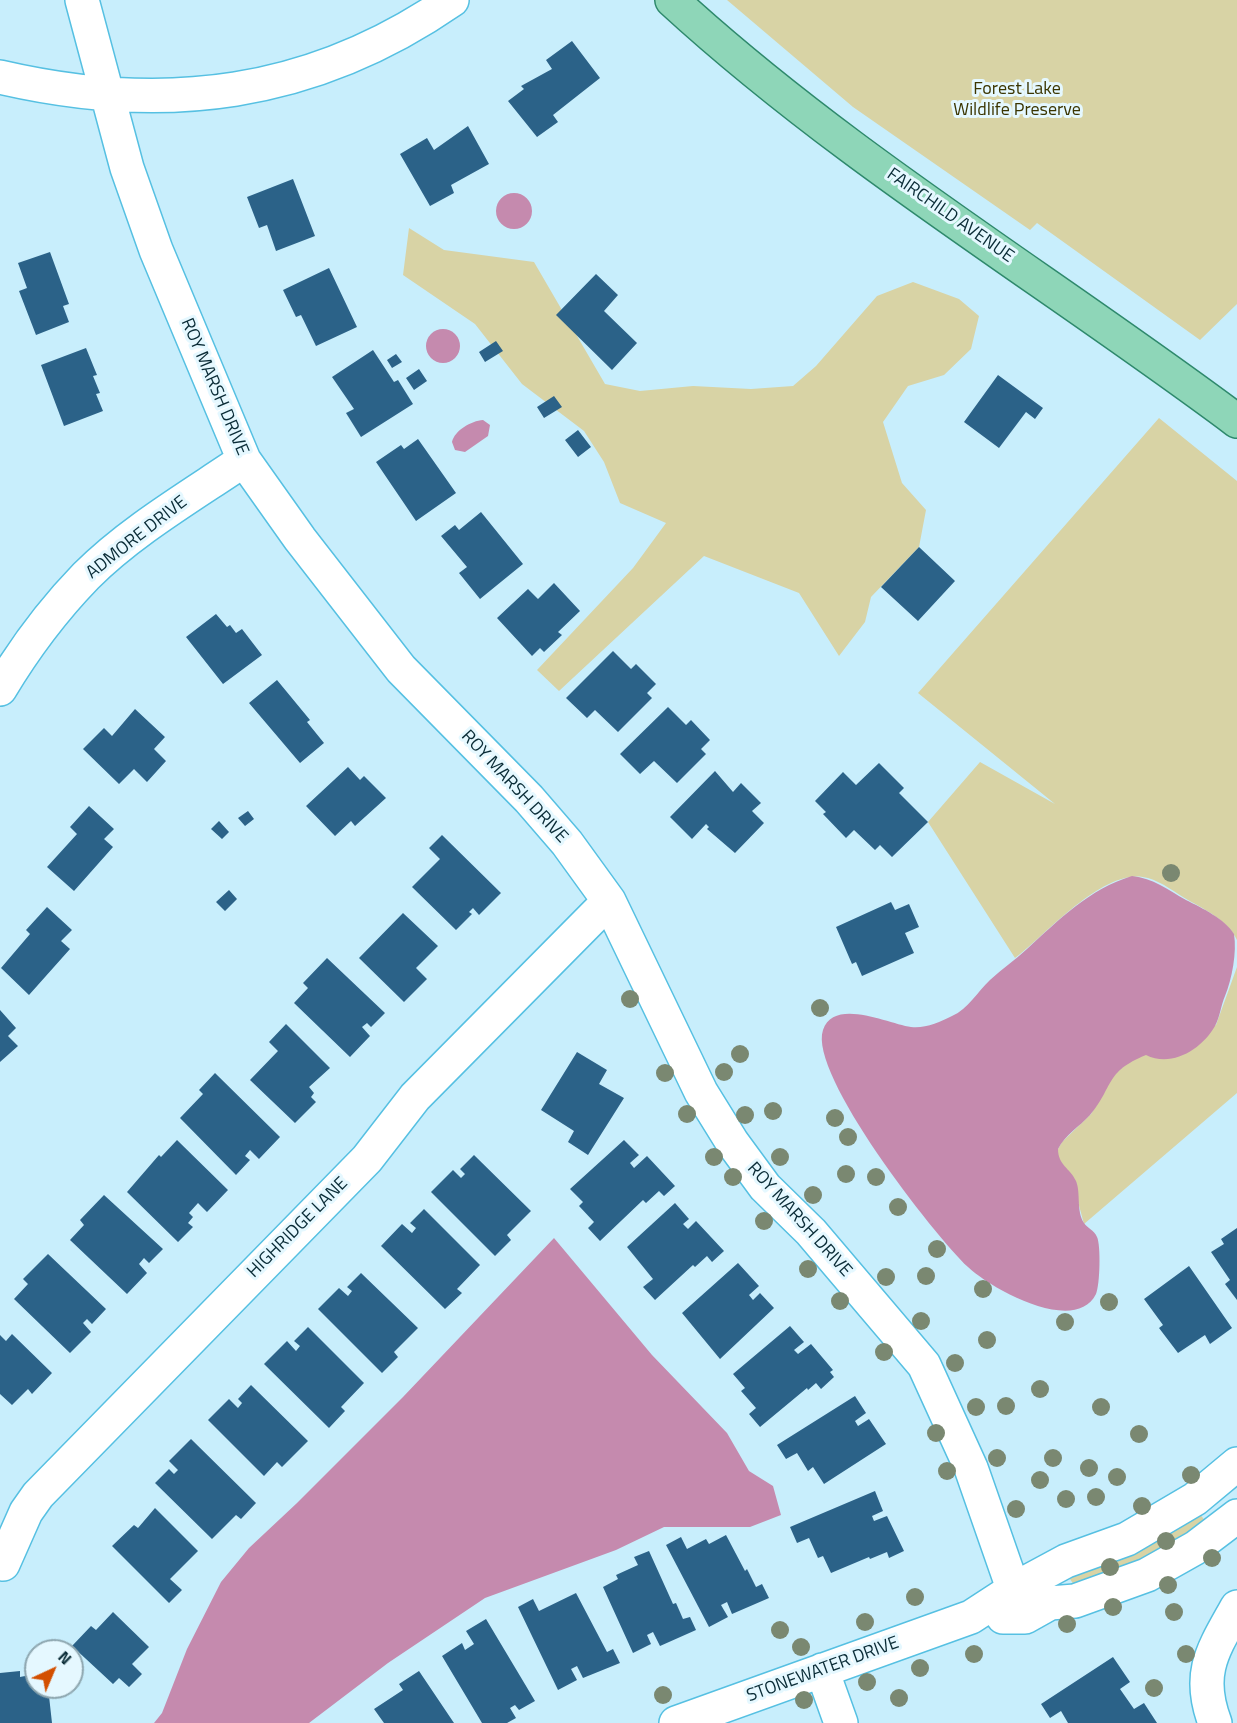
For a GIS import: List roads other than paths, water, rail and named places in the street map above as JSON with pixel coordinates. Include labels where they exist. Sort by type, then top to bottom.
[{"type":"main road","name":"FAIRCHILD AVENUE","points":[[672,0],[732,53],[831,131],[1158,362],[1237,421]]},
{"type":"street","name":"ROY MARSH DRIVE","points":[[82,0],[105,93],[127,168],[156,250],[244,460],[300,539],[401,669],[529,798],[567,843],[609,902],[701,1092],[732,1142],[765,1187],[811,1232],[924,1365],[971,1468],[1018,1603]]},
{"type":"street","points":[[0,77],[48,88],[162,97],[246,88],[338,63],[388,39],[452,0]]},
{"type":"street","name":"ADMORE DRIVE","points":[[0,689],[47,621],[87,576],[139,532],[244,460]]},
{"type":"street","name":"HIGHRIDGE LANE","points":[[3,1564],[26,1512],[38,1495],[367,1159],[415,1097],[609,902]]},
{"type":"street","name":"STONEWATER DRIVE","points":[[1018,1603],[1066,1561],[1127,1539],[1195,1499],[1232,1481]]},
{"type":"street","name":"STONEWATER DRIVE","points":[[676,1723],[971,1617],[1018,1603],[1075,1601],[1147,1575],[1195,1548],[1237,1516]]},
{"type":"street","points":[[1215,1723],[1206,1698],[1210,1657],[1237,1607]]},
{"type":"street","points":[[822,1670],[841,1723]]},
{"type":"park label","name":"Forest Lake Wildlife Preserve","points":[[1017,100]]}]
